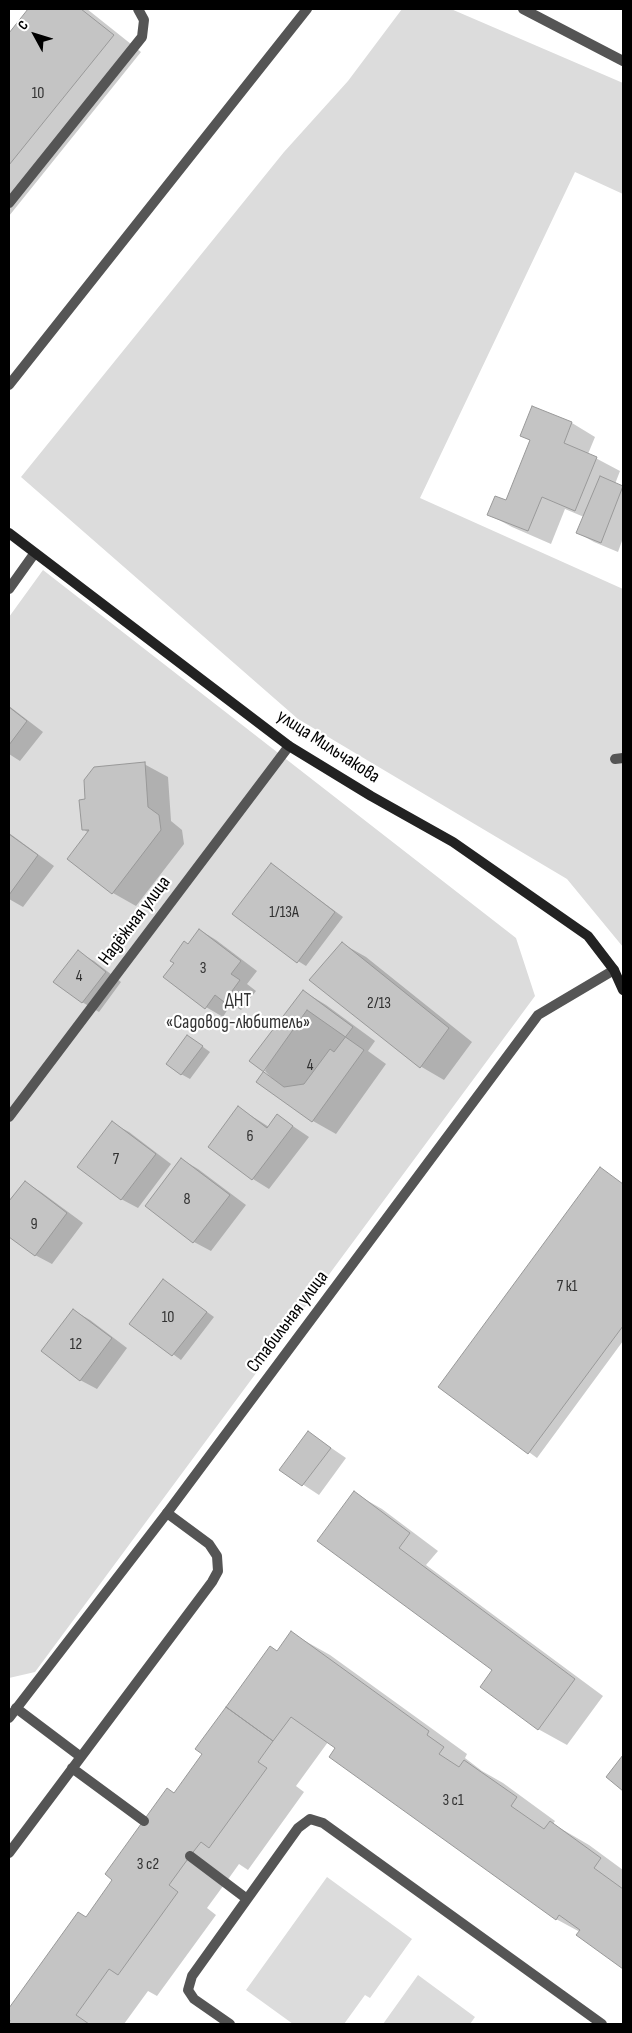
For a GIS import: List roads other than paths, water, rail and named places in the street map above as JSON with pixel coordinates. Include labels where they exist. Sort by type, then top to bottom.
[{"type":"street","points":[[9,203],[142,37],[144,20],[138,9]]},
{"type":"street","points":[[9,384],[308,9]]},
{"type":"street","points":[[523,9],[623,61]]},
{"type":"street","name":"улица Мильчакова","points":[[9,533],[34,554],[288,746],[453,842],[588,936],[614,970],[623,990]]},
{"type":"street","points":[[9,589],[34,554]]},
{"type":"street","name":"Надёжная улица","points":[[9,1117],[288,746]]},
{"type":"street","name":"Стабильная улица","points":[[9,1718],[167,1513],[538,1015],[614,970]]},
{"type":"street","points":[[9,1854],[212,1582],[218,1571],[217,1556],[209,1544],[167,1513]]},
{"type":"street","points":[[16,1708],[81,1757]]},
{"type":"street","points":[[72,1768],[144,1821]]},
{"type":"street","points":[[230,2024],[194,1999],[188,1990],[192,1976],[298,1828],[310,1819],[323,1823],[602,2024]]},
{"type":"street","points":[[190,1856],[247,1899]]},
{"type":"park label","name":"ДНТ «Садовод-любитель»","points":[[238,1012]]}]
